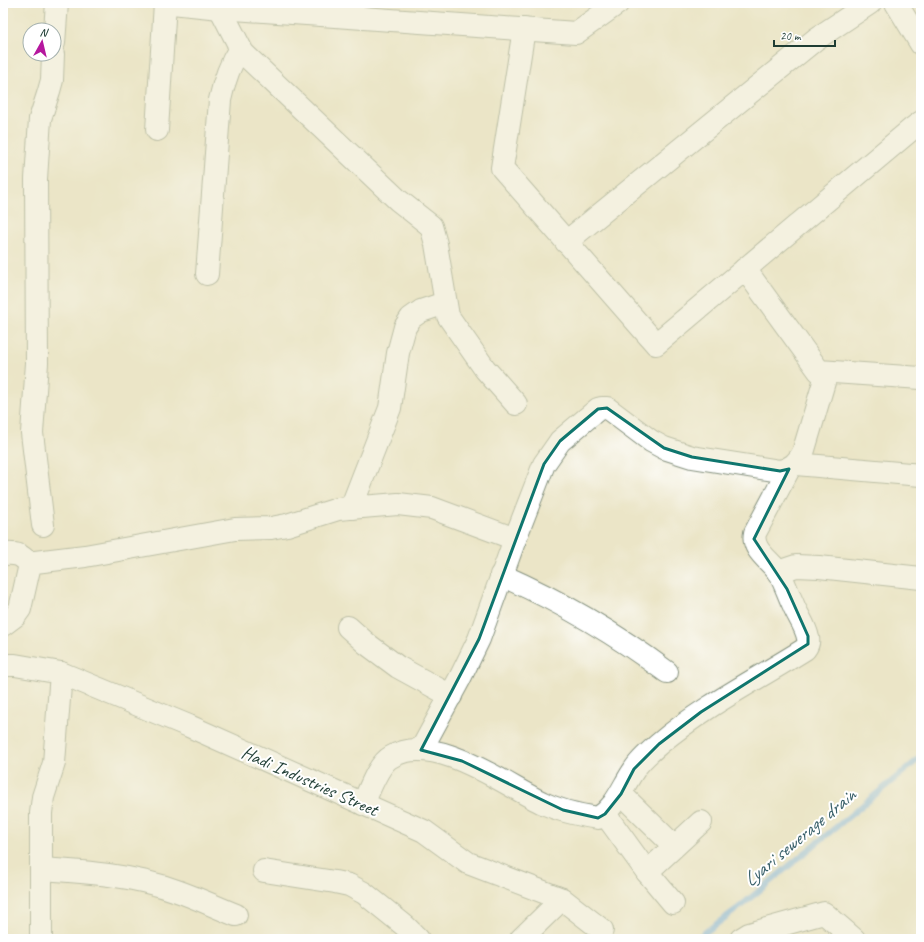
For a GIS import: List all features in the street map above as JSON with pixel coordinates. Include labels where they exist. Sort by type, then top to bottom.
[{"type":"street","points":[[56,22],[57,3]]},
{"type":"street","points":[[157,130],[165,3]]},
{"type":"street","points":[[172,3],[220,8],[576,33],[618,3]]},
{"type":"street","points":[[566,242],[816,39],[870,3]]},
{"type":"street","points":[[896,3],[921,44]]},
{"type":"street","points":[[220,8],[243,54],[398,200],[431,226],[436,244],[448,316],[485,369],[516,404]]},
{"type":"street","points":[[524,29],[502,168],[656,344],[921,122]]},
{"type":"street","points":[[208,274],[220,100],[224,81],[231,63],[240,48]]},
{"type":"street","points":[[42,525],[32,433],[37,363],[36,179],[40,119],[49,91],[52,62]]},
{"type":"street","points":[[745,269],[819,371],[921,378]]},
{"type":"street","points":[[351,508],[390,408],[398,353],[405,327],[411,318],[421,311],[446,303]]},
{"type":"street","points":[[363,804],[382,765],[390,757],[405,751],[421,750],[439,752],[462,761],[543,803],[582,816],[598,818],[605,814],[621,794],[634,769],[659,744],[701,712],[805,649],[808,644],[808,636],[787,589],[778,572],[755,546],[754,539],[755,533],[793,466],[803,453],[827,372]]},
{"type":"street","points":[[421,750],[451,696],[479,639],[544,464],[560,441],[602,408],[607,408],[651,442],[664,448],[692,456],[780,471],[793,466],[921,476]]},
{"type":"street","points":[[3,625],[15,616],[20,609],[31,565],[35,562],[85,556],[235,530],[287,526],[338,509],[398,504],[432,508],[515,539]]},
{"type":"street","points":[[3,554],[15,553],[21,555],[31,565]]},
{"type":"street","points":[[778,572],[796,566],[819,567],[921,578]]},
{"type":"street","points":[[502,575],[540,592],[592,622],[637,649],[667,672]]},
{"type":"street","points":[[348,627],[367,644],[398,667],[451,696]]},
{"type":"street","name":"Hadi Industries Street","points":[[3,665],[15,665],[61,673],[189,726],[424,831],[468,863],[562,899],[602,930]]},
{"type":"street","points":[[41,939],[41,813],[43,797],[54,763],[61,673]]},
{"type":"street","points":[[621,794],[674,846]]},
{"type":"street","points":[[605,814],[647,872],[673,903]]},
{"type":"street","points":[[647,872],[701,822]]},
{"type":"street","points":[[41,869],[94,872],[147,882],[176,890],[236,914]]},
{"type":"street","points":[[264,871],[349,885],[364,893],[405,926],[418,939]]},
{"type":"street","points":[[521,939],[562,899]]},
{"type":"street","points":[[741,939],[749,934],[824,913],[854,939]]},
{"type":"highlighted area","points":[[607,408],[664,448],[692,457],[780,471],[789,469],[754,539],[787,589],[808,636],[808,644],[701,712],[659,744],[634,769],[621,794],[605,814],[598,818],[563,810],[462,761],[421,750],[479,639],[544,464],[560,441],[598,409]]},
{"type":"waterway","name":"Lyari sewerage drain","points":[[696,939],[737,909],[921,757]]}]
